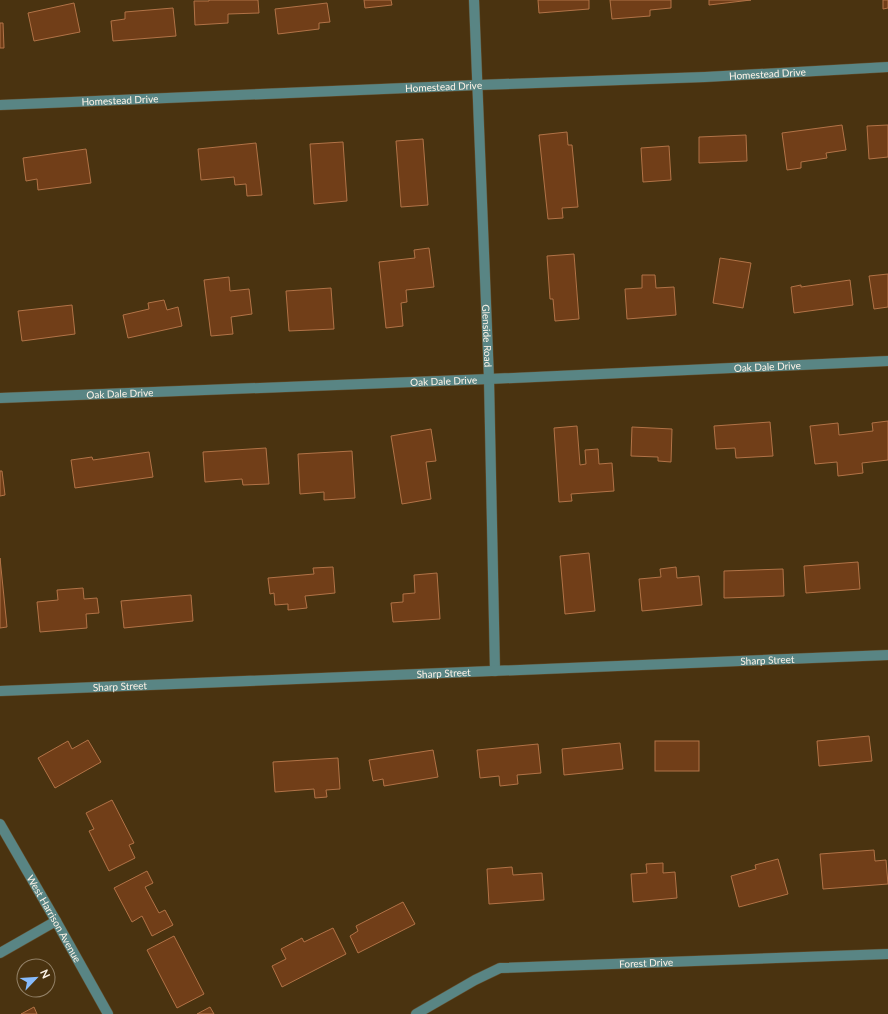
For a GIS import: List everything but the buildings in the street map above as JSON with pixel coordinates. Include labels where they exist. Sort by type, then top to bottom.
[{"type":"street","name":"Glenside Road","points":[[474,0],[490,379],[495,671]]},
{"type":"street","name":"Homestead Drive","points":[[0,105],[705,77],[888,67]]},
{"type":"street","name":"Oak Dale Drive","points":[[0,398],[490,379],[888,361]]},
{"type":"street","name":"Sharp Street","points":[[0,691],[888,655]]},
{"type":"street","name":"West Harrison Avenue","points":[[0,824],[108,1014]]},
{"type":"street","points":[[0,952],[56,921]]},
{"type":"street","name":"Forest Drive","points":[[416,1014],[475,980],[500,968],[888,954]]}]
